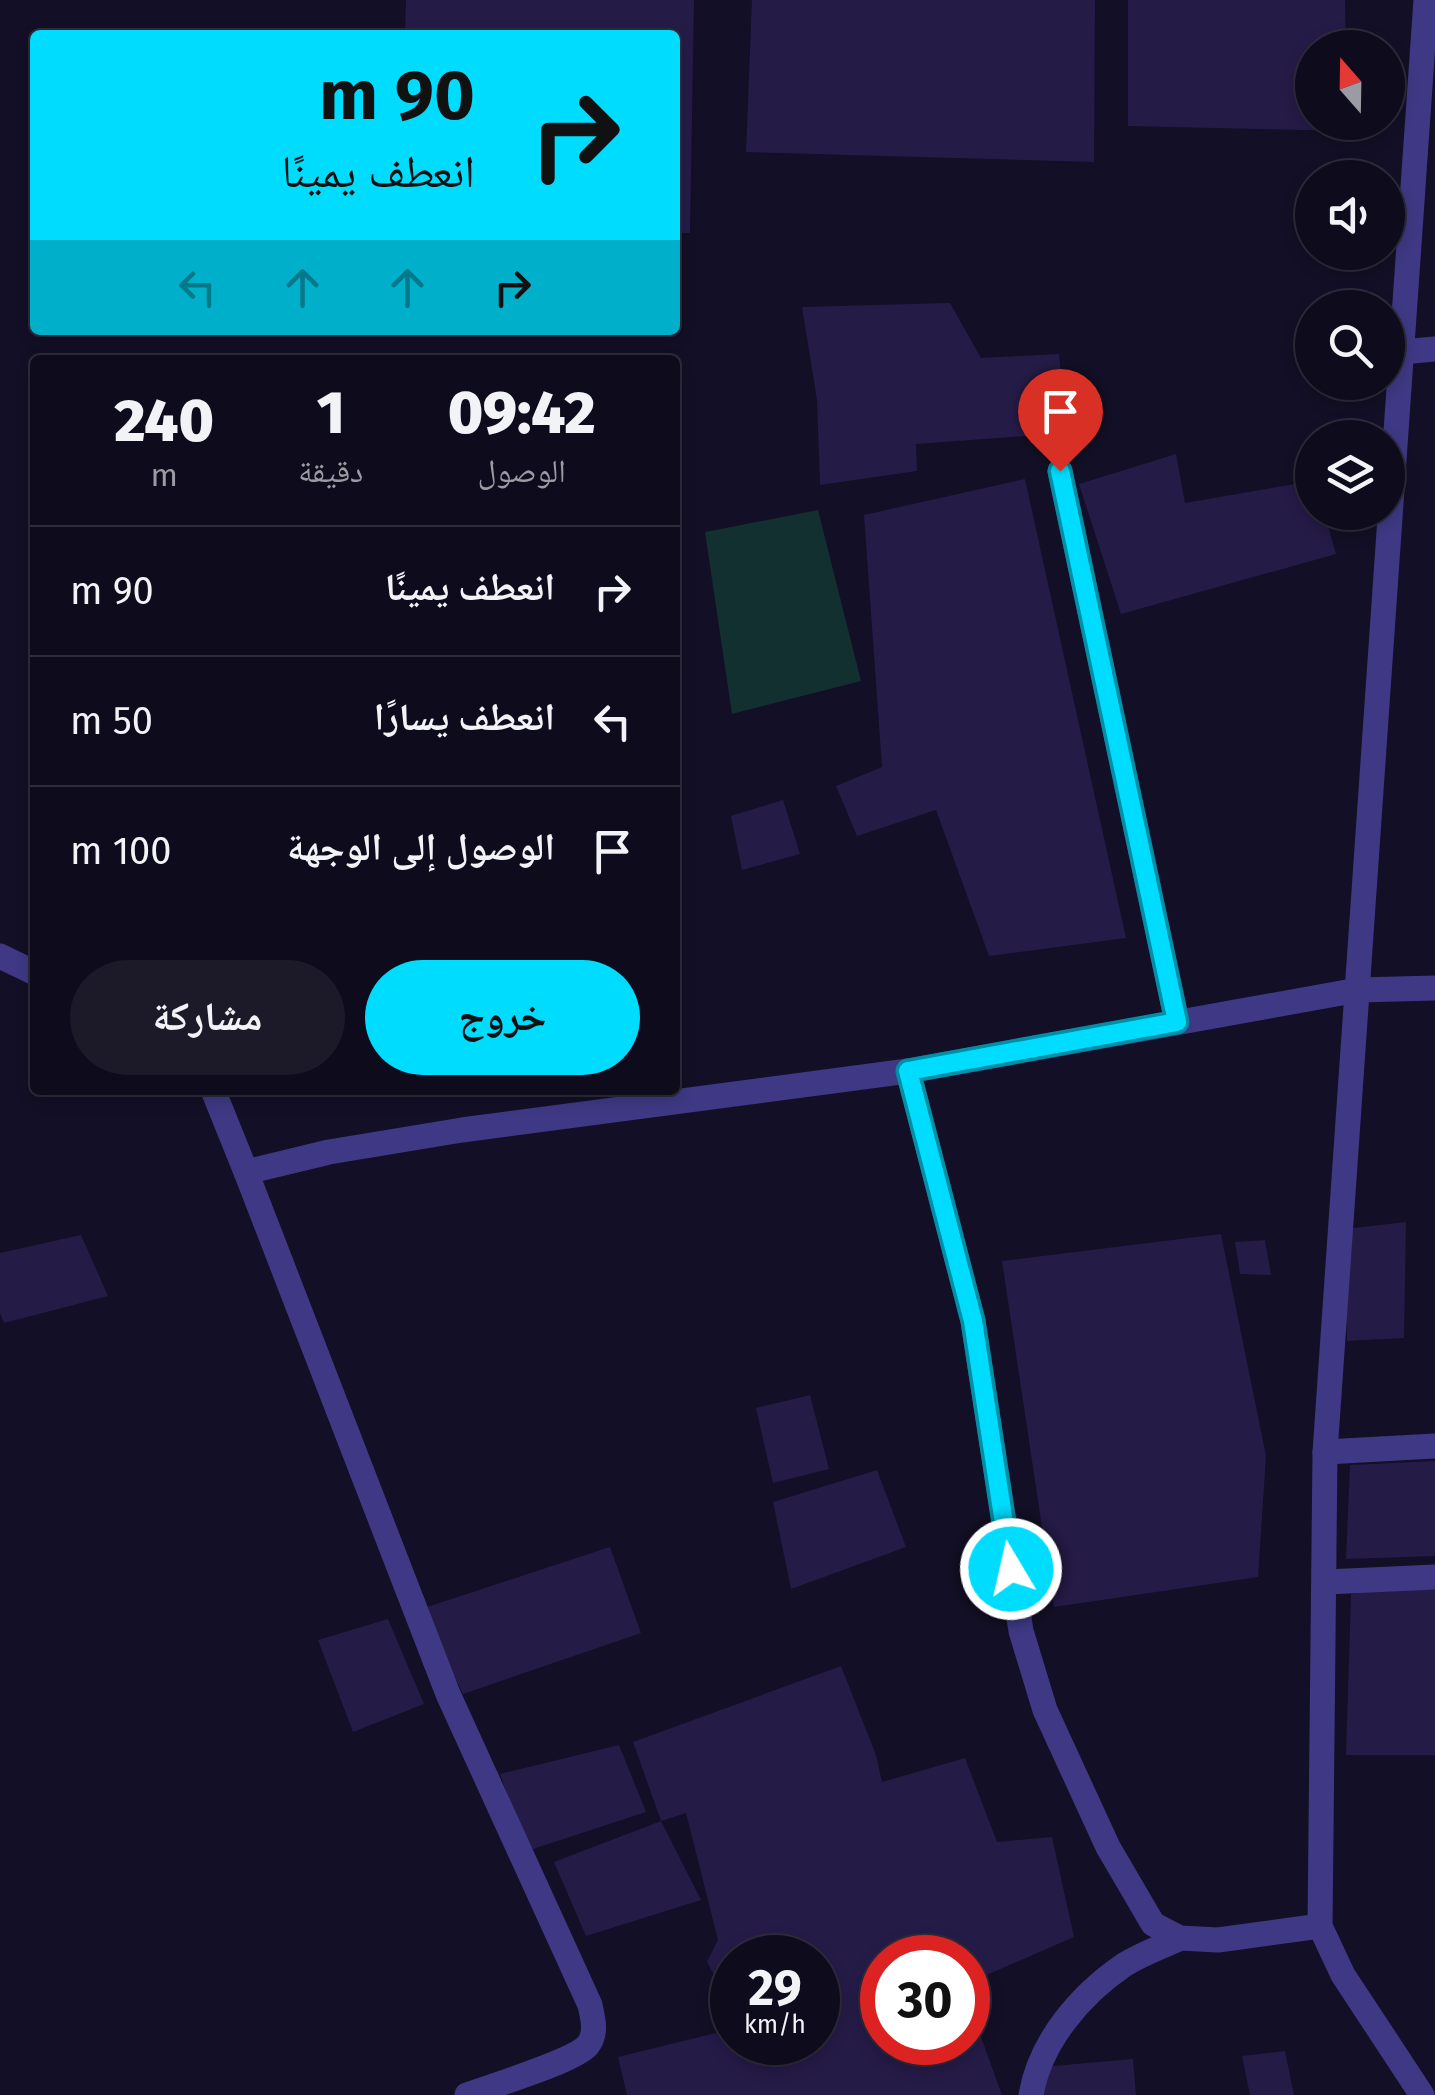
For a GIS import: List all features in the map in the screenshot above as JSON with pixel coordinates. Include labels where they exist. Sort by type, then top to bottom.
[{"type":"street","points":[[1405,308],[1426,0]]},
{"type":"street","points":[[1405,352],[1435,350]]},
{"type":"street","points":[[1399,400],[1326,1452],[1320,1926],[1343,1975],[1422,2095]]},
{"type":"street","points":[[1060,471],[1177,1022]]},
{"type":"street","points":[[0,956],[30,971]]},
{"type":"street","points":[[246,1172],[330,1152],[462,1130],[908,1071],[1358,990],[1435,988]]},
{"type":"street","points":[[908,1071],[973,1321],[1021,1631],[1045,1710],[1117,1862],[1153,1924],[1180,1938],[1218,1940],[1320,1926]]},
{"type":"street","points":[[217,1095],[448,1694],[590,2005],[594,2029],[588,2046],[570,2057],[468,2095]]},
{"type":"street","points":[[1326,1452],[1435,1446]]},
{"type":"street","points":[[1326,1582],[1435,1576]]},
{"type":"street","points":[[1031,2095],[1044,2050],[1080,2002],[1124,1965],[1180,1938]]},
{"type":"green space","points":[[818,510],[861,681],[732,714],[705,532]]},
{"type":"building","points":[[406,0],[694,0],[690,233],[680,233],[680,30],[405,30]]},
{"type":"building","points":[[752,0],[1095,0],[1094,162],[746,152]]},
{"type":"building","points":[[1128,0],[1345,0],[1346,30],[1295,30],[1295,130],[1128,126]]},
{"type":"building","points":[[950,303],[981,358],[1059,354],[1066,433],[916,444],[917,471],[820,485],[817,400],[802,307]]},
{"type":"building","points":[[1176,454],[1185,503],[1295,484],[1295,530],[1329,530],[1336,554],[1121,614],[1079,484]]},
{"type":"building","points":[[1025,479],[1126,938],[989,956],[936,810],[857,836],[836,786],[882,767],[864,515]]},
{"type":"building","points":[[783,800],[800,854],[742,870],[731,816]]},
{"type":"building","points":[[1406,1222],[1404,1338],[1347,1341],[1345,1229]]},
{"type":"building","points":[[1221,1234],[1266,1456],[1258,1577],[1054,1607],[1002,1261]]},
{"type":"building","points":[[81,1235],[108,1296],[4,1323],[0,1313],[0,1253]]},
{"type":"building","points":[[1265,1240],[1271,1275],[1240,1274],[1235,1242]]},
{"type":"building","points":[[810,1395],[829,1469],[773,1483],[756,1408]]},
{"type":"building","points":[[1435,1461],[1435,1556],[1346,1559],[1350,1465]]},
{"type":"building","points":[[877,1470],[906,1547],[791,1589],[773,1502]]},
{"type":"building","points":[[610,1547],[641,1633],[463,1694],[421,1609]]},
{"type":"building","points":[[1435,1583],[1435,1755],[1346,1755],[1351,1594]]},
{"type":"building","points":[[388,1619],[424,1704],[353,1732],[318,1640]]},
{"type":"building","points":[[841,1666],[876,1755],[882,1782],[965,1758],[997,1842],[1052,1837],[1074,1937],[990,1973],[990,1935],[860,1935],[860,2065],[990,2065],[990,2062],[1002,2095],[627,2095],[618,2057],[710,2034],[710,2065],[840,2065],[840,1935],[717,1935],[686,1813],[661,1821],[633,1742]]},
{"type":"building","points":[[619,1745],[646,1812],[527,1851],[500,1774]]},
{"type":"building","points":[[661,1821],[701,1900],[586,1936],[554,1862]]},
{"type":"building","points":[[1285,2051],[1294,2095],[1250,2095],[1242,2056]]},
{"type":"building","points":[[1133,2059],[1136,2095],[1042,2095],[1041,2067]]},
{"type":"route","points":[[1011,1569],[973,1321],[908,1071],[1177,1022],[1060,471]]}]
